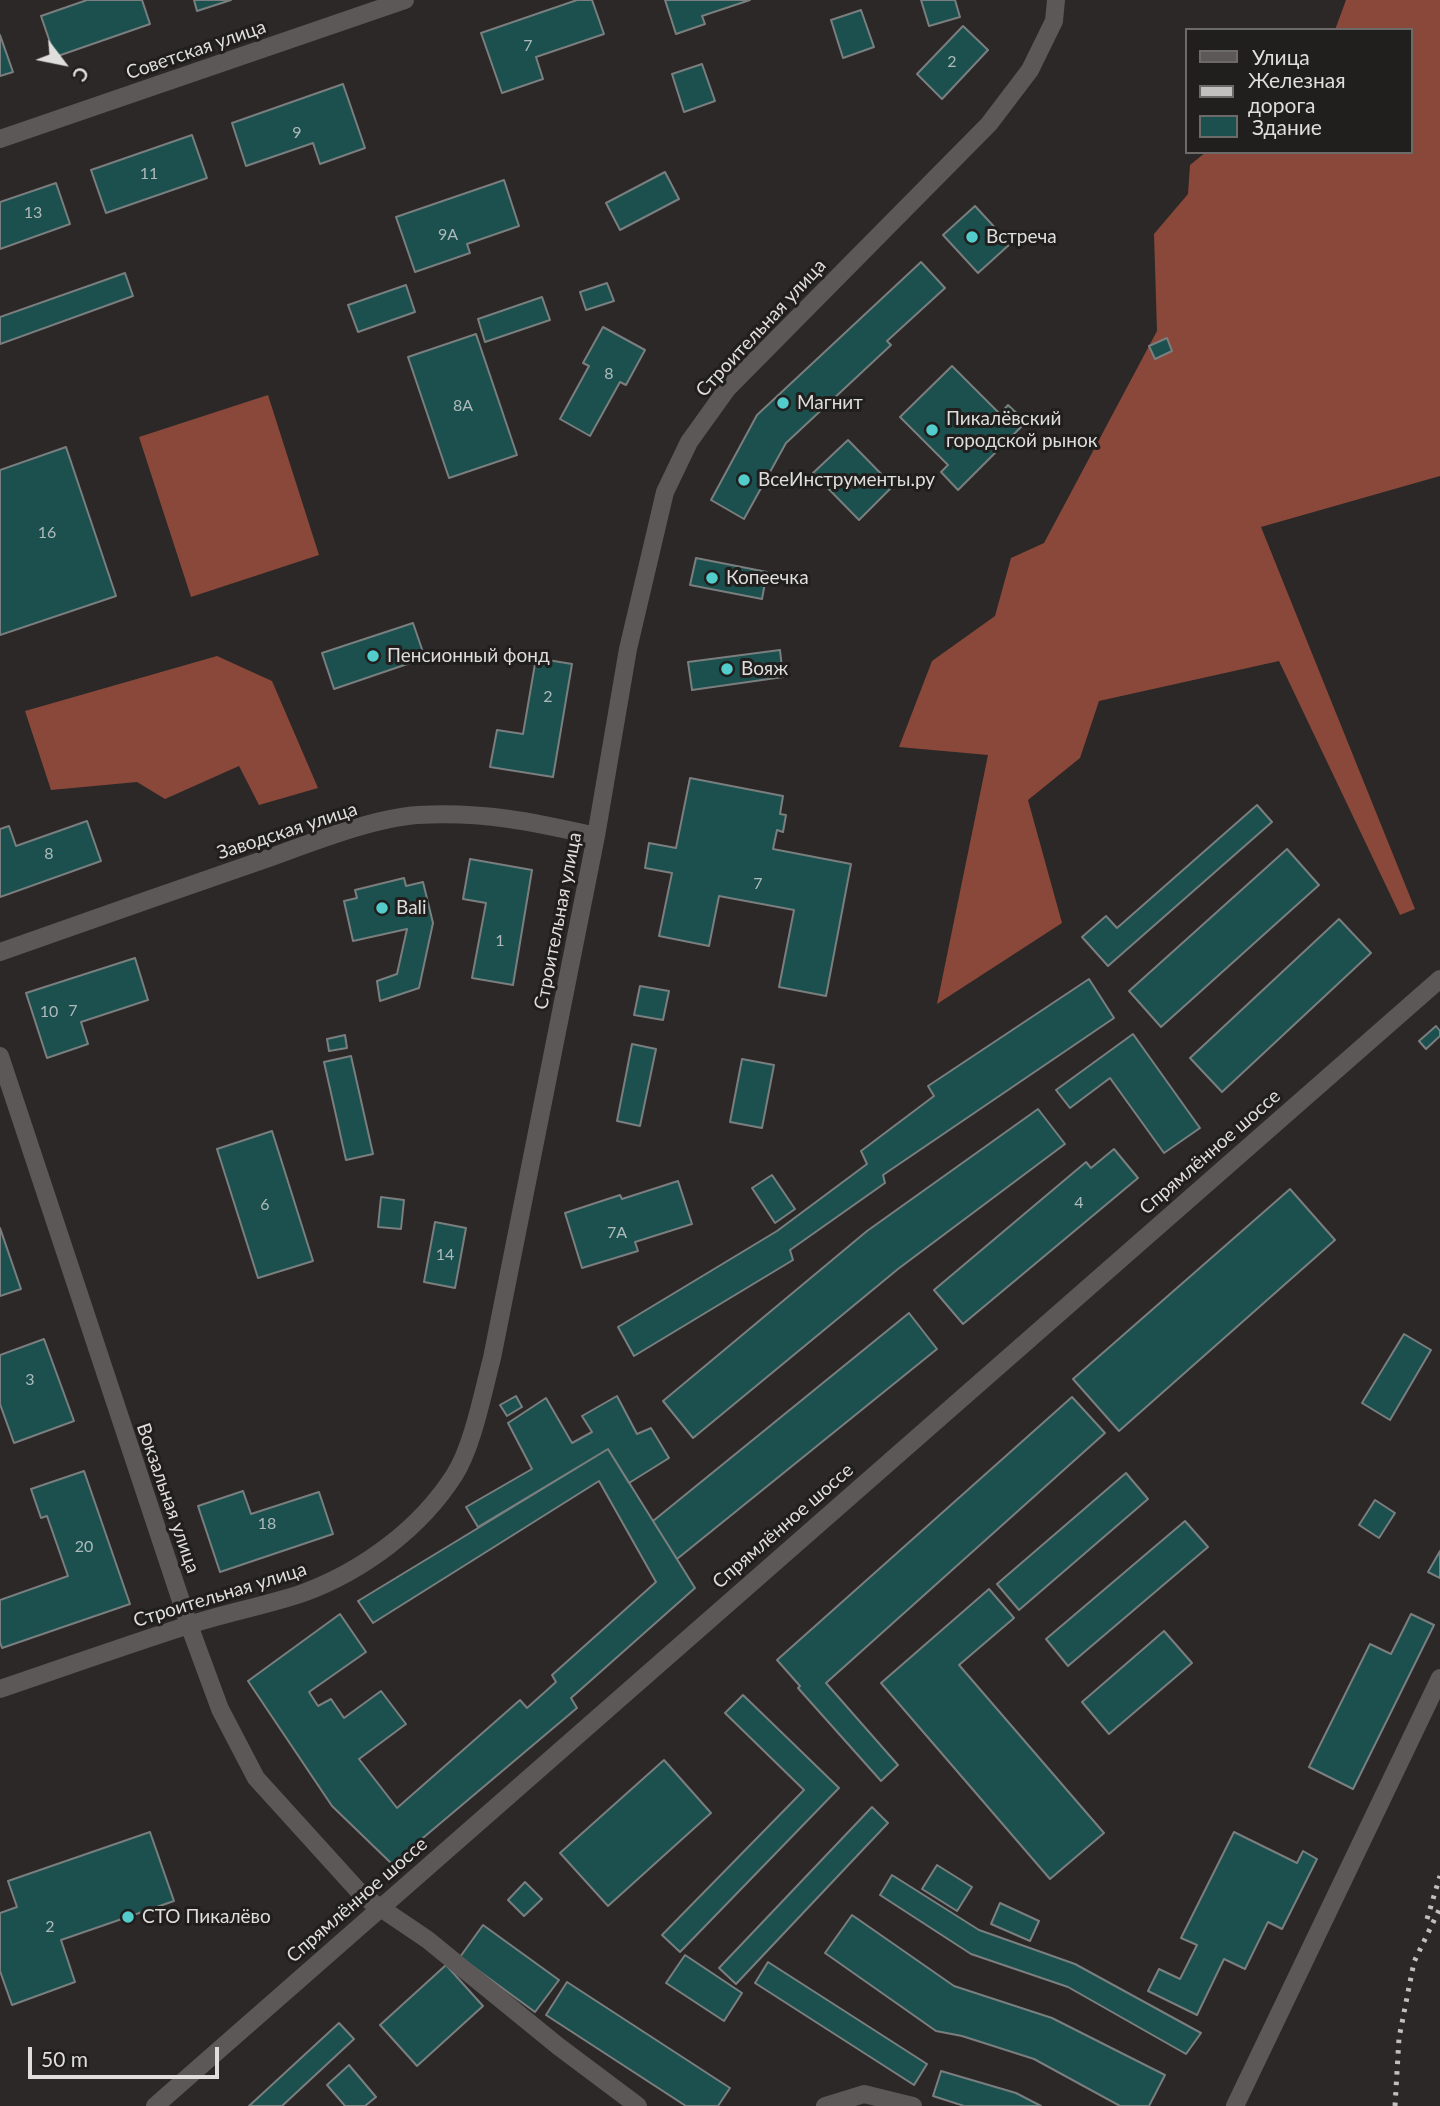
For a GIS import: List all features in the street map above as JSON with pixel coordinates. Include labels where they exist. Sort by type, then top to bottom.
[{"type":"street","name":"Советская улица","points":[[0,139],[386,3],[405,0]]},
{"type":"street","name":"Строительная улица","points":[[0,1689],[189,1625],[304,1593],[382,1552],[421,1519],[456,1472],[475,1423],[492,1358],[596,836],[631,636],[665,492],[689,442],[727,389],[989,124],[1030,70],[1054,21],[1056,0]]},
{"type":"street","name":"Заводская улица","points":[[0,951],[310,844],[377,823],[415,815],[477,814],[514,818],[596,836]]},
{"type":"street","name":"Спрямлённое шоссе","points":[[155,2106],[1440,979]]},
{"type":"street","name":"Вокзальная улица","points":[[0,1056],[82,1310],[189,1625],[220,1709],[256,1778],[363,1896],[428,1940],[558,2046],[638,2106]]},
{"type":"street","points":[[1235,2106],[1440,1678]]},
{"type":"street","points":[[825,2106],[864,2094],[913,2106]]},
{"type":"shaded area","points":[[1346,0],[1440,0],[1440,476],[1261,527],[1415,909],[1400,915],[1279,661],[1099,701],[1080,758],[1028,800],[1062,923],[937,1004],[988,755],[899,747],[932,661],[995,616],[1011,558],[1044,543],[1157,331],[1154,234],[1188,194],[1190,165],[1204,154],[1412,154],[1412,28],[1336,28]]},
{"type":"shaded area","points":[[268,395],[319,555],[191,597],[139,437]]},
{"type":"shaded area","points":[[217,656],[272,681],[318,788],[259,805],[239,766],[165,799],[137,782],[51,790],[25,711]]},
{"type":"building","points":[[87,0],[142,0],[150,24],[55,57],[41,16]]},
{"type":"building","points":[[194,0],[231,0],[197,11]]},
{"type":"building","points":[[577,0],[592,0],[604,34],[536,57],[543,79],[502,93],[481,33]]},
{"type":"building","points":[[665,0],[750,0],[702,16],[705,24],[676,34]]},
{"type":"building","points":[[921,0],[955,0],[960,17],[929,26]]},
{"type":"building","points":[[861,10],[874,47],[843,58],[831,20]]},
{"type":"building","points":[[963,26],[988,50],[942,99],[917,74]]},
{"type":"building","points":[[0,35],[13,72],[0,76]]},
{"type":"building","points":[[702,64],[715,101],[684,112],[672,74]]},
{"type":"building","points":[[343,84],[365,148],[320,164],[313,143],[246,166],[232,123]]},
{"type":"building","points":[[192,135],[207,178],[106,213],[91,170]]},
{"type":"building","points":[[665,172],[679,199],[620,230],[606,203]]},
{"type":"building","points":[[504,180],[519,226],[467,244],[470,253],[415,272],[396,217]]},
{"type":"building","points":[[56,183],[70,224],[0,249],[0,202]]},
{"type":"building","points":[[975,206],[1010,244],[978,273],[943,235]]},
{"type":"building","points":[[921,262],[945,288],[887,341],[891,345],[786,443],[744,519],[711,500],[757,415]]},
{"type":"building","points":[[125,273],[133,296],[0,344],[0,317]]},
{"type":"building","points":[[607,283],[614,301],[586,310],[580,292]]},
{"type":"building","points":[[406,285],[415,312],[358,332],[348,305]]},
{"type":"building","points":[[542,297],[550,320],[485,342],[478,319]]},
{"type":"building","points":[[603,327],[645,350],[626,385],[620,382],[590,436],[560,419],[589,366],[583,363]]},
{"type":"building","points":[[476,334],[517,455],[449,478],[408,357]]},
{"type":"building","points":[[1167,338],[1172,351],[1155,359],[1149,346]]},
{"type":"building","points":[[952,366],[1000,414],[1008,405],[1026,422],[958,490],[941,472],[948,465],[900,417]]},
{"type":"building","points":[[848,440],[893,486],[859,520],[813,473]]},
{"type":"building","points":[[66,447],[116,596],[0,635],[0,470]]},
{"type":"building","points":[[696,558],[767,572],[762,599],[690,585]]},
{"type":"building","name":"Пенсионный фонд","points":[[413,623],[425,658],[334,689],[322,653]]},
{"type":"building","points":[[780,650],[783,677],[692,690],[688,662]]},
{"type":"building","points":[[536,658],[572,664],[553,777],[490,767],[497,730],[523,734]]},
{"type":"building","points":[[690,778],[783,796],[780,814],[786,815],[783,832],[777,830],[773,849],[851,864],[826,996],[779,987],[794,910],[719,896],[709,946],[659,936],[672,873],[645,868],[649,843],[676,848]]},
{"type":"building","points":[[1257,805],[1272,822],[1108,966],[1082,937],[1106,916],[1117,928]]},
{"type":"building","points":[[87,821],[101,861],[0,897],[0,829],[9,826],[16,846]]},
{"type":"building","points":[[1287,849],[1319,885],[1161,1027],[1129,991]]},
{"type":"building","points":[[470,859],[532,870],[513,985],[472,978],[486,903],[463,899]]},
{"type":"building","points":[[404,878],[406,886],[423,882],[433,923],[419,988],[380,1001],[377,981],[397,974],[407,929],[353,941],[344,901],[357,898],[355,890]]},
{"type":"building","points":[[1339,919],[1371,953],[1222,1092],[1190,1058]]},
{"type":"building","points":[[135,958],[148,1000],[81,1022],[88,1044],[47,1058],[26,993]]},
{"type":"building","points":[[1089,979],[1114,1018],[883,1175],[885,1183],[790,1250],[793,1260],[634,1356],[618,1327],[777,1231],[867,1164],[861,1151],[934,1096],[928,1086]]},
{"type":"building","points":[[640,986],[669,991],[663,1020],[634,1015]]},
{"type":"building","points":[[1436,1026],[1440,1036],[1426,1049],[1419,1041]]},
{"type":"building","points":[[1133,1034],[1200,1128],[1164,1153],[1110,1078],[1070,1108],[1056,1090]]},
{"type":"building","points":[[345,1035],[347,1048],[329,1051],[327,1039]]},
{"type":"building","points":[[632,1044],[656,1049],[640,1126],[617,1121]]},
{"type":"building","points":[[351,1056],[373,1154],[346,1160],[324,1062]]},
{"type":"building","points":[[742,1059],[774,1065],[762,1128],[730,1122]]},
{"type":"building","points":[[1038,1109],[1065,1144],[898,1269],[693,1438],[663,1401],[867,1231]]},
{"type":"building","points":[[272,1131],[313,1261],[258,1278],[217,1149]]},
{"type":"building","points":[[1114,1149],[1138,1178],[963,1324],[934,1290],[1086,1162],[1091,1168]]},
{"type":"building","points":[[772,1175],[795,1209],[775,1223],[752,1188]]},
{"type":"building","points":[[678,1181],[692,1224],[635,1242],[638,1251],[582,1268],[565,1213],[620,1195],[622,1199]]},
{"type":"building","points":[[1290,1189],[1335,1240],[1119,1431],[1073,1379]]},
{"type":"building","points":[[381,1197],[404,1200],[401,1229],[378,1227]]},
{"type":"building","points":[[435,1222],[466,1228],[455,1288],[424,1282]]},
{"type":"building","points":[[0,1228],[21,1289],[0,1296]]},
{"type":"building","points":[[909,1313],[937,1349],[677,1559],[653,1521]]},
{"type":"building","points":[[1404,1334],[1431,1350],[1390,1420],[1362,1403]]},
{"type":"building","points":[[44,1339],[74,1421],[14,1443],[0,1404],[0,1355]]},
{"type":"building","points":[[516,1396],[522,1407],[507,1416],[500,1405]]},
{"type":"building","points":[[617,1396],[637,1434],[651,1428],[669,1458],[629,1483],[608,1449],[478,1527],[466,1507],[532,1469],[508,1423],[546,1398],[572,1443],[592,1432],[582,1416]]},
{"type":"building","points":[[1072,1397],[1105,1433],[826,1683],[898,1765],[881,1781],[798,1688],[800,1686],[777,1660]]},
{"type":"building","points":[[608,1449],[695,1588],[571,1698],[577,1708],[392,1864],[332,1806],[248,1681],[340,1614],[366,1652],[309,1692],[318,1706],[331,1699],[344,1718],[381,1691],[406,1724],[359,1759],[397,1808],[520,1700],[527,1708],[556,1682],[552,1675],[656,1582],[599,1481],[373,1623],[358,1601]]},
{"type":"building","points":[[84,1471],[130,1604],[2,1648],[0,1600],[68,1576],[47,1516],[41,1518],[31,1489]]},
{"type":"building","points":[[1126,1473],[1148,1499],[1019,1610],[997,1584]]},
{"type":"building","points":[[243,1491],[251,1514],[319,1492],[333,1534],[220,1572],[198,1506]]},
{"type":"building","points":[[1375,1500],[1395,1513],[1379,1538],[1359,1525]]},
{"type":"building","points":[[1185,1521],[1208,1547],[1068,1666],[1046,1639]]},
{"type":"building","points":[[1440,1551],[1440,1578],[1428,1572]]},
{"type":"building","points":[[989,1589],[1014,1618],[959,1665],[1104,1833],[1050,1879],[881,1683]]},
{"type":"building","points":[[1411,1614],[1434,1625],[1353,1789],[1309,1767],[1370,1644],[1391,1654]]},
{"type":"building","points":[[1164,1631],[1192,1663],[1109,1734],[1082,1702]]},
{"type":"building","points":[[743,1695],[839,1788],[680,1952],[662,1935],[804,1790],[725,1713]]},
{"type":"building","points":[[664,1760],[711,1813],[608,1906],[560,1853]]},
{"type":"building","points":[[872,1807],[888,1823],[736,1984],[719,1968]]},
{"type":"building","points":[[150,1832],[174,1901],[61,1940],[75,1982],[12,2005],[0,1971],[0,1913],[17,1907],[8,1881]]},
{"type":"building","points":[[1234,1832],[1297,1863],[1303,1851],[1317,1859],[1282,1929],[1268,1922],[1245,1969],[1224,1959],[1197,2015],[1148,1991],[1159,1969],[1180,1979],[1197,1945],[1181,1938]]},
{"type":"building","points":[[937,1865],[972,1887],[957,1911],[922,1889]]},
{"type":"building","points":[[892,1875],[979,1930],[1075,1964],[1201,2033],[1186,2054],[1068,1987],[971,1954],[880,1895]]},
{"type":"building","points":[[525,1882],[542,1899],[524,1916],[508,1900]]},
{"type":"building","points":[[1000,1903],[1039,1921],[1030,1941],[991,1924]]},
{"type":"building","points":[[852,1915],[954,1986],[1052,2018],[1165,2075],[1149,2106],[1120,2106],[1034,2059],[962,2036],[936,2031],[825,1953]]},
{"type":"building","points":[[483,1925],[559,1980],[535,2012],[460,1957]]},
{"type":"building","points":[[685,1955],[742,1993],[724,2021],[666,1983]]},
{"type":"building","points":[[768,1962],[927,2064],[914,2085],[755,1983]]},
{"type":"building","points":[[446,1965],[483,2006],[417,2066],[380,2025]]},
{"type":"building","points":[[567,1982],[730,2088],[718,2106],[686,2106],[546,2015]]},
{"type":"building","points":[[339,2023],[354,2039],[282,2106],[249,2106]]},
{"type":"building","points":[[349,2065],[376,2097],[365,2106],[345,2106],[327,2085]]},
{"type":"building","points":[[941,2071],[1016,2093],[1041,2106],[964,2106],[933,2096]]},
{"type":"railway","points":[[1427,1919],[1440,1876]]},
{"type":"railway","points":[[1395,2106],[1399,2038],[1414,1962],[1440,1908]]},
{"type":"place","name":"Встреча","points":[[972,237]]},
{"type":"place","name":"Магнит","points":[[783,403]]},
{"type":"place","name":"Пикалёвский городской рынок","points":[[932,430]]},
{"type":"place","name":"ВсеИнструменты.ру","points":[[744,480]]},
{"type":"place","name":"Копеечка","points":[[712,578]]},
{"type":"place","name":"Пенсионный фонд","points":[[373,656]]},
{"type":"place","name":"Вояж","points":[[727,669]]},
{"type":"place","name":"Bali","points":[[382,908]]},
{"type":"place","name":"СТО Пикалёво","points":[[128,1917]]}]
